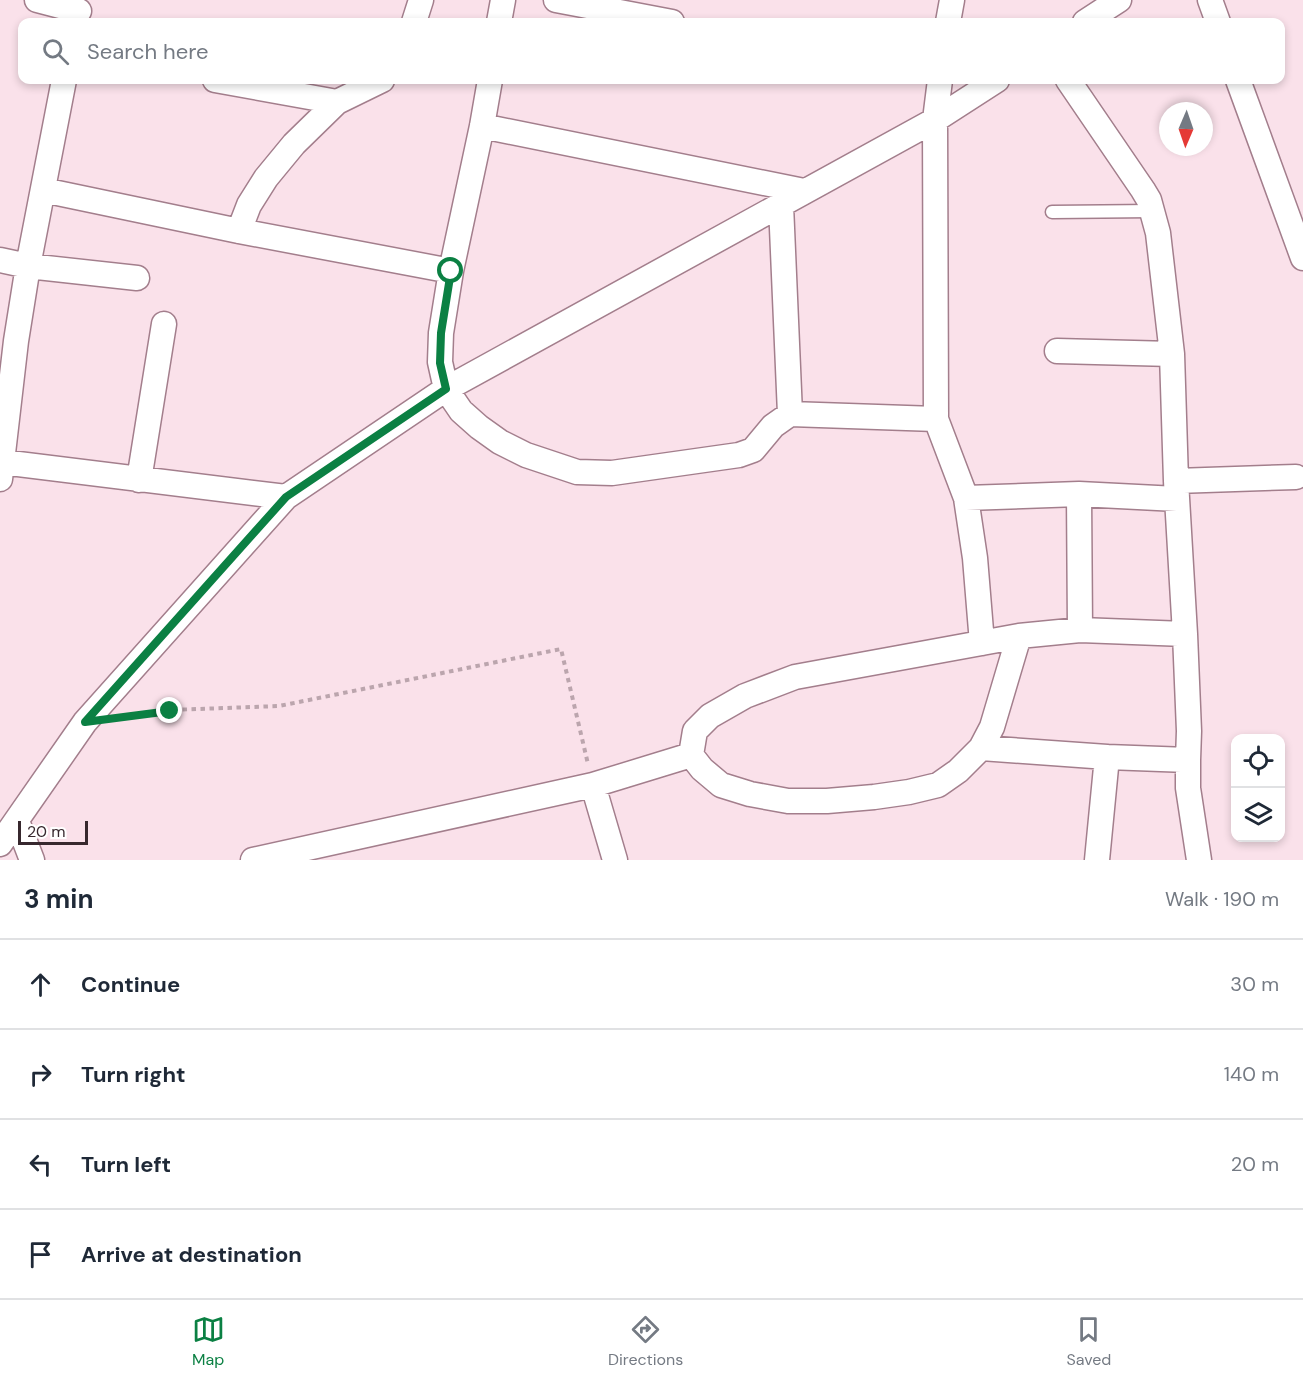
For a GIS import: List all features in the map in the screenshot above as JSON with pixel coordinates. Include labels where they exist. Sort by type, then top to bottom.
[{"type":"street","points":[[37,0],[79,11]]},
{"type":"street","points":[[415,18],[421,0]]},
{"type":"street","points":[[500,18],[503,0]]},
{"type":"street","points":[[556,0],[651,18]]},
{"type":"street","points":[[949,18],[952,0]]},
{"type":"street","points":[[1091,18],[1119,0]]},
{"type":"street","points":[[1210,0],[1217,18]]},
{"type":"street","points":[[63,84],[28,266],[8,348],[1,471],[139,480],[286,497]]},
{"type":"street","points":[[237,84],[337,102]]},
{"type":"street","points":[[239,231],[249,205],[266,178],[294,144],[337,102],[374,84]]},
{"type":"street","points":[[488,84],[482,126],[451,271],[441,333],[440,363],[446,389],[461,411],[478,427],[500,442],[526,455],[577,472],[612,473],[740,455],[753,450],[773,426],[790,414],[936,420]]},
{"type":"street","points":[[940,84],[935,120],[936,420],[966,498],[975,558],[982,643]]},
{"type":"street","points":[[0,844],[85,722],[286,497],[446,389],[935,120],[992,84]]},
{"type":"street","points":[[1071,84],[1143,190],[1153,211],[1158,233],[1172,354],[1176,490],[1189,731],[1188,788],[1199,860]]},
{"type":"street","points":[[1239,84],[1303,258]]},
{"type":"street","points":[[482,126],[804,191]]},
{"type":"street","points":[[43,190],[239,231],[451,271]]},
{"type":"street","points":[[781,205],[790,414]]},
{"type":"street","points":[[0,261],[136,278]]},
{"type":"street","points":[[139,480],[164,324]]},
{"type":"street","points":[[1058,351],[1172,354]]},
{"type":"street","points":[[966,498],[1176,490],[1296,477]]},
{"type":"street","points":[[1079,494],[1080,630]]},
{"type":"street","points":[[1018,636],[992,727],[981,748],[958,771],[938,785],[874,798],[788,801],[750,794],[721,785],[702,769],[691,755],[695,731],[710,716],[745,696],[795,677],[1018,636],[1080,630],[1185,634]]},
{"type":"street","points":[[981,748],[1188,760]]},
{"type":"street","points":[[253,860],[593,785],[691,755]]},
{"type":"street","points":[[1097,860],[1107,757]]},
{"type":"street","points":[[593,785],[615,860]]},
{"type":"street","points":[[17,821],[32,860]]},
{"type":"lane","points":[[1052,212],[1153,211]]},
{"type":"path","points":[[85,722],[170,711],[279,706],[561,649],[593,785]]},
{"type":"route","points":[[170,711],[85,722],[286,497],[446,389],[440,363],[441,333],[451,271]]}]
